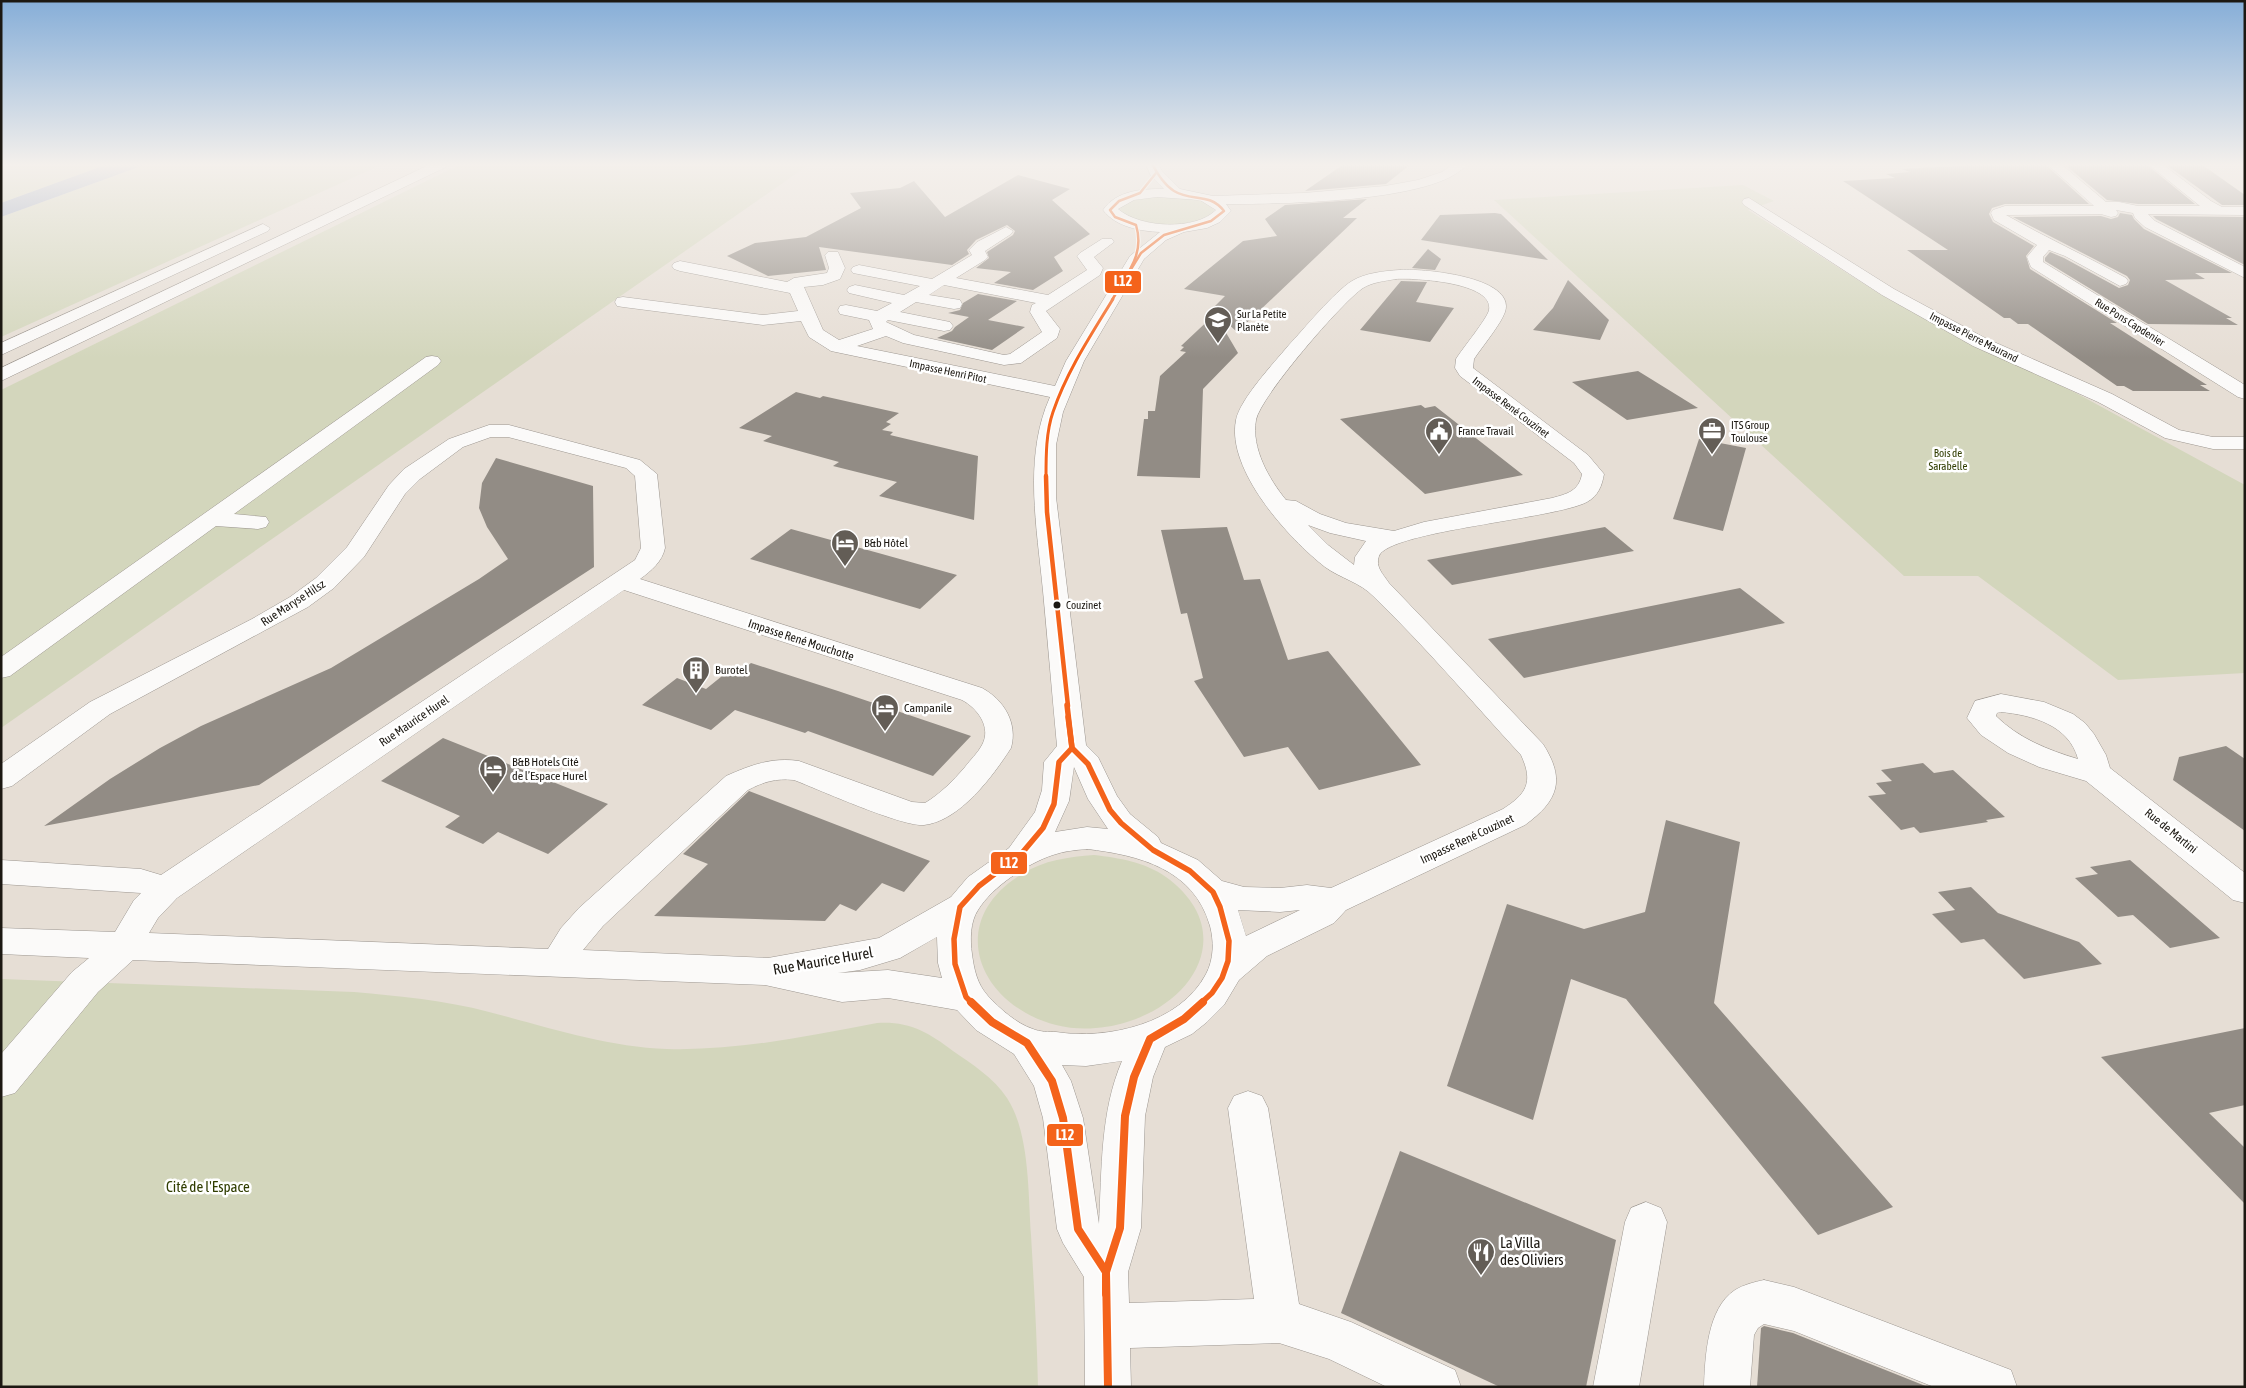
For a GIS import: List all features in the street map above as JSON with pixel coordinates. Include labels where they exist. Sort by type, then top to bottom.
[{"type":"main road","points":[[1,350],[260,229]]},
{"type":"main road","points":[[1,375],[306,229]]},
{"type":"main road","points":[[1137,229],[1142,242],[1138,256],[1074,361],[1053,412],[1046,446],[1045,497],[1072,748],[1088,764],[1103,800],[1119,822],[1155,852]]},
{"type":"main road","points":[[1138,256],[1161,237],[1182,229]]},
{"type":"main road","name":"Impasse Pierre Maurand","points":[[1790,229],[1888,292],[1979,342],[2105,398],[2172,434],[2213,443],[2245,443]]},
{"type":"main road","points":[[2020,229],[2046,244],[2070,253],[2120,281]]},
{"type":"main road","points":[[2153,229],[2245,281]]},
{"type":"main road","points":[[2159,229],[2245,272]]},
{"type":"main road","points":[[837,346],[884,320],[911,299],[980,258],[977,250],[1006,231]]},
{"type":"main road","points":[[884,320],[909,339],[1004,360],[1015,359],[1051,334],[1051,330],[1038,312],[1038,309],[1094,272],[1095,268],[1085,256],[1107,242]]},
{"type":"main road","name":"Rue Pons Capdenier","points":[[2046,244],[2035,257],[2036,264],[2245,393]]},
{"type":"main road","points":[[798,289],[794,283],[823,280],[834,276],[837,268],[833,255]]},
{"type":"main road","points":[[680,266],[798,289]]},
{"type":"main road","points":[[859,270],[1052,300]]},
{"type":"main road","name":"Impasse René Couzinet","points":[[1227,970],[1255,946],[1322,914],[1334,901],[1514,817],[1535,802],[1542,785],[1543,775],[1540,763],[1533,751],[1380,588],[1366,567],[1367,557],[1372,548],[1392,537],[1579,497],[1591,486],[1593,474],[1580,459],[1464,368],[1465,359],[1497,311],[1498,301],[1480,287],[1450,278],[1398,274],[1372,279],[1357,285],[1261,390],[1246,418],[1245,443],[1255,471],[1279,507],[1309,540],[1334,562],[1380,588]]},
{"type":"main road","name":"Impasse Henri Pitot","points":[[798,289],[815,333],[837,346],[1060,392]]},
{"type":"main road","points":[[855,290],[954,304]]},
{"type":"main road","points":[[623,302],[763,320],[808,315]]},
{"type":"main road","points":[[846,310],[884,320],[944,326]]},
{"type":"main road","points":[[1,670],[432,360]]},
{"type":"main road","name":"Rue Maryse Hilsz","points":[[1,779],[100,708],[261,624],[299,602],[325,583],[356,552],[398,490],[412,474],[456,443],[489,431],[518,432],[633,464],[646,474]]},
{"type":"main road","name":"Rue Maurice Hurel","points":[[124,947],[146,910],[165,889],[644,565],[652,553],[646,474]]},
{"type":"main road","name":"Impasse René Couzinet","points":[[1266,487],[1287,506],[1322,525],[1370,536],[1392,537]]},
{"type":"main road","points":[[210,519],[258,522]]},
{"type":"main road","points":[[1465,522],[1484,538]]},
{"type":"main road","name":"Impasse René Mouchotte","points":[[559,961],[573,937],[591,917],[737,783],[748,776],[772,770],[792,770],[918,814],[937,811],[945,805],[996,748],[999,741],[1000,734],[996,718],[980,698],[622,581]]},
{"type":"main road","points":[[1022,853],[1067,840],[1087,838],[1115,841],[1167,856],[1192,873],[1212,891],[1218,903],[1228,931],[1229,948],[1227,970],[1219,985],[1197,1010],[1181,1022],[1150,1039],[1120,1046],[1084,1050],[1060,1050],[1027,1043],[992,1022],[966,997],[956,964],[954,947],[960,907],[979,886],[1022,853],[1043,828],[1049,817],[1058,783],[1059,762],[1072,748]]},
{"type":"main road","name":"Rue de Martini","points":[[2096,773],[2245,891]]},
{"type":"main road","points":[[1,872],[141,881],[165,889]]},
{"type":"main road","points":[[1212,891],[1244,899],[1280,900],[1307,897],[1334,901]]},
{"type":"main road","name":"Rue Maurice Hurel","points":[[765,970],[860,956],[888,949],[960,907]]},
{"type":"main road","name":"Rue Maurice Hurel","points":[[1,942],[765,970],[842,988],[902,985],[938,990],[966,997]]},
{"type":"main road","points":[[1,1081],[85,982],[124,947]]},
{"type":"main road","points":[[1108,1387],[1106,1272],[1120,1228],[1124,1116],[1134,1077],[1150,1039]]},
{"type":"main road","points":[[1027,1043],[1052,1081],[1063,1118],[1078,1229],[1106,1272]]},
{"type":"main road","points":[[1248,1108],[1279,1322]]},
{"type":"main road","points":[[1616,1387],[1646,1222]]},
{"type":"main road","points":[[1726,1387],[1732,1328],[1743,1310],[1764,1302],[1794,1309],[1994,1387]]},
{"type":"main road","points":[[1107,1326],[1279,1322],[1334,1338],[1438,1387]]},
{"type":"green space","points":[[1,229],[240,229],[1,337]]},
{"type":"green space","points":[[329,229],[717,229],[1,728],[1,390]]},
{"type":"green space","name":"Bois de Sarabelle","points":[[1525,229],[1777,229],[1883,296],[1963,339],[2076,393],[2245,485],[2245,673],[2118,680],[1978,576],[1904,576]]},
{"type":"green space","points":[[1094,855],[1141,864],[1166,877],[1187,897],[1200,918],[1203,939],[1200,960],[1189,980],[1173,997],[1152,1012],[1127,1022],[1110,1026],[1083,1029],[1065,1027],[1029,1015],[1007,1000],[990,981],[981,960],[978,937],[983,915],[998,893],[1022,874],[1048,862]]},
{"type":"green space","name":"Cité de l'Espace","points":[[1,979],[354,992],[388,995],[438,1001],[472,1008],[599,1040],[667,1049],[720,1048],[746,1045],[877,1023],[899,1024],[918,1029],[944,1044],[975,1066],[996,1084],[1015,1112],[1024,1146],[1028,1183],[1038,1387],[1,1387]]},
{"type":"building","points":[[822,229],[999,229],[976,240],[967,250],[969,254],[952,265],[819,247],[826,270],[768,276],[727,256],[755,243],[806,237]]},
{"type":"building","points":[[1012,229],[1084,229],[1090,234],[1054,257],[1063,271],[1033,290],[994,283],[1011,272],[976,268],[989,258],[987,252],[1013,235],[1015,231]]},
{"type":"building","points":[[1272,229],[1346,229],[1237,332],[1212,309],[1225,296],[1184,289],[1243,241],[1277,236]]},
{"type":"building","points":[[1430,229],[1516,229],[1548,260],[1421,240]]},
{"type":"building","points":[[1916,229],[2005,229],[2034,246],[2026,256],[2030,269],[2117,323],[2110,323],[2207,385],[2200,385],[2210,391],[2133,391],[2124,386],[2117,386],[2028,324],[2018,324],[2010,318],[2004,318],[1907,250],[1948,250]]},
{"type":"building","points":[[2036,229],[2144,229],[2232,273],[2195,273],[2205,279],[2165,280],[2232,318],[2226,318],[2238,325],[2148,324],[2045,261],[2045,258],[2050,252],[2119,288],[2128,285],[2130,280],[2127,276]]},
{"type":"building","points":[[2175,229],[2245,229],[2245,265]]},
{"type":"building","points":[[1428,249],[1441,259],[1435,270],[1412,268]]},
{"type":"building","points":[[1568,280],[1609,320],[1600,340],[1533,330],[1553,308]]},
{"type":"building","points":[[1401,281],[1427,282],[1416,302],[1454,308],[1430,342],[1360,330]]},
{"type":"building","points":[[978,294],[1017,301],[988,320],[1025,327],[992,350],[937,338],[952,331],[969,317],[948,313],[960,310],[963,303]]},
{"type":"building","points":[[1215,314],[1238,353],[1203,389],[1200,478],[1137,476],[1144,419],[1148,419],[1148,411],[1155,411],[1160,376],[1186,352],[1180,351],[1184,347],[1181,346]]},
{"type":"building","points":[[1638,371],[1698,408],[1627,420],[1572,382]]},
{"type":"building","points":[[796,392],[899,413],[886,422],[891,424],[882,430],[893,432],[890,435],[978,456],[974,520],[879,496],[897,482],[833,466],[839,462],[763,441],[772,436],[739,428]]},
{"type":"building","name":"France Travail","points":[[1421,405],[1425,408],[1435,406],[1523,475],[1425,494],[1340,419]]},
{"type":"building","points":[[1699,439],[1746,448],[1723,531],[1673,519]]},
{"type":"building","points":[[496,458],[593,486],[594,567],[259,785],[44,826],[110,779],[160,748],[201,726],[331,668],[479,579],[508,559],[487,527],[479,508],[482,483]]},
{"type":"building","points":[[1227,527],[1244,580],[1260,579],[1288,660],[1328,651],[1421,765],[1319,790],[1288,747],[1244,757],[1194,681],[1203,678],[1187,613],[1181,614],[1161,530]]},
{"type":"building","points":[[1605,527],[1634,551],[1452,585],[1427,560]]},
{"type":"building","points":[[791,529],[957,575],[920,609],[750,559]]},
{"type":"building","points":[[1740,588],[1785,623],[1524,678],[1488,639]]},
{"type":"building","points":[[751,663],[971,736],[933,776],[808,731],[805,733],[735,710],[711,730],[642,705],[677,678],[706,689],[732,668],[741,671]]},
{"type":"building","name":"B&B Hotels Cité de l’Espace Hurel","points":[[443,738],[608,804],[548,854],[498,832],[483,844],[445,827],[460,816],[381,781]]},
{"type":"building","points":[[2226,746],[2245,759],[2245,831],[2173,780],[2179,757]]},
{"type":"building","points":[[1923,763],[1934,773],[1953,770],[2005,817],[1986,820],[1988,822],[1920,833],[1914,827],[1901,830],[1868,796],[1886,794],[1876,783],[1892,781],[1881,770]]},
{"type":"building","points":[[749,791],[930,861],[904,892],[882,883],[856,911],[840,904],[825,921],[654,916],[708,864],[683,854]]},
{"type":"building","points":[[1666,820],[1740,842],[1714,1003],[1893,1207],[1818,1235],[1626,999],[1571,979],[1533,1120],[1447,1086],[1507,904],[1584,929],[1645,912]]},
{"type":"building","points":[[2130,860],[2220,938],[2170,948],[2133,915],[2118,917],[2075,878],[2098,874],[2090,867]]},
{"type":"building","points":[[1971,887],[1998,913],[2079,942],[2102,964],[2024,979],[1984,939],[1961,943],[1932,914],[1955,910],[1938,892]]},
{"type":"building","points":[[2245,1028],[2245,1105],[2209,1113],[2245,1148],[2245,1204],[2101,1057]]},
{"type":"building","name":"La Villa des Oliviers","points":[[1400,1151],[1616,1240],[1586,1387],[1500,1387],[1341,1313]]},
{"type":"building","points":[[1764,1326],[1793,1333],[1928,1387],[1757,1387],[1761,1328]]},
{"type":"transit line","name":"L12","points":[[1121,284],[1137,256],[1139,242],[1137,229]]},
{"type":"transit line","name":"L12","points":[[1108,1387],[1106,1272],[1120,1228],[1125,1116],[1134,1077],[1150,1039],[1184,1019],[1212,993],[1222,978],[1228,961],[1229,941],[1220,907],[1213,892],[1190,871],[1153,850],[1121,823],[1110,810],[1088,764],[1072,748],[1047,512],[1046,453],[1052,413],[1073,365],[1141,253],[1164,235],[1181,229]]},
{"type":"transit line","name":"L12","points":[[1068,717],[1072,748],[1059,762],[1054,804],[1043,828],[1022,853],[979,886],[960,907],[954,939],[955,964],[966,997],[992,1022],[1027,1043],[1052,1081],[1063,1118],[1078,1229],[1106,1272],[1106,1294]]},
{"type":"place","name":"Sur La Petite Planète","points":[[1218,344]]},
{"type":"place","name":"France Travail","points":[[1439,455]]},
{"type":"place","name":"ITS Group Toulouse","points":[[1712,455]]},
{"type":"place","name":"B&b Hôtel","points":[[845,567]]},
{"type":"place","name":"Couzinet","points":[[1057,605]]},
{"type":"place","name":"Burotel","points":[[696,694]]},
{"type":"place","name":"Campanile","points":[[885,732]]},
{"type":"place","name":"B&B Hotels Cité de l’Espace Hurel","points":[[493,793]]},
{"type":"place","name":"La Villa des Oliviers","points":[[1481,1276]]}]
